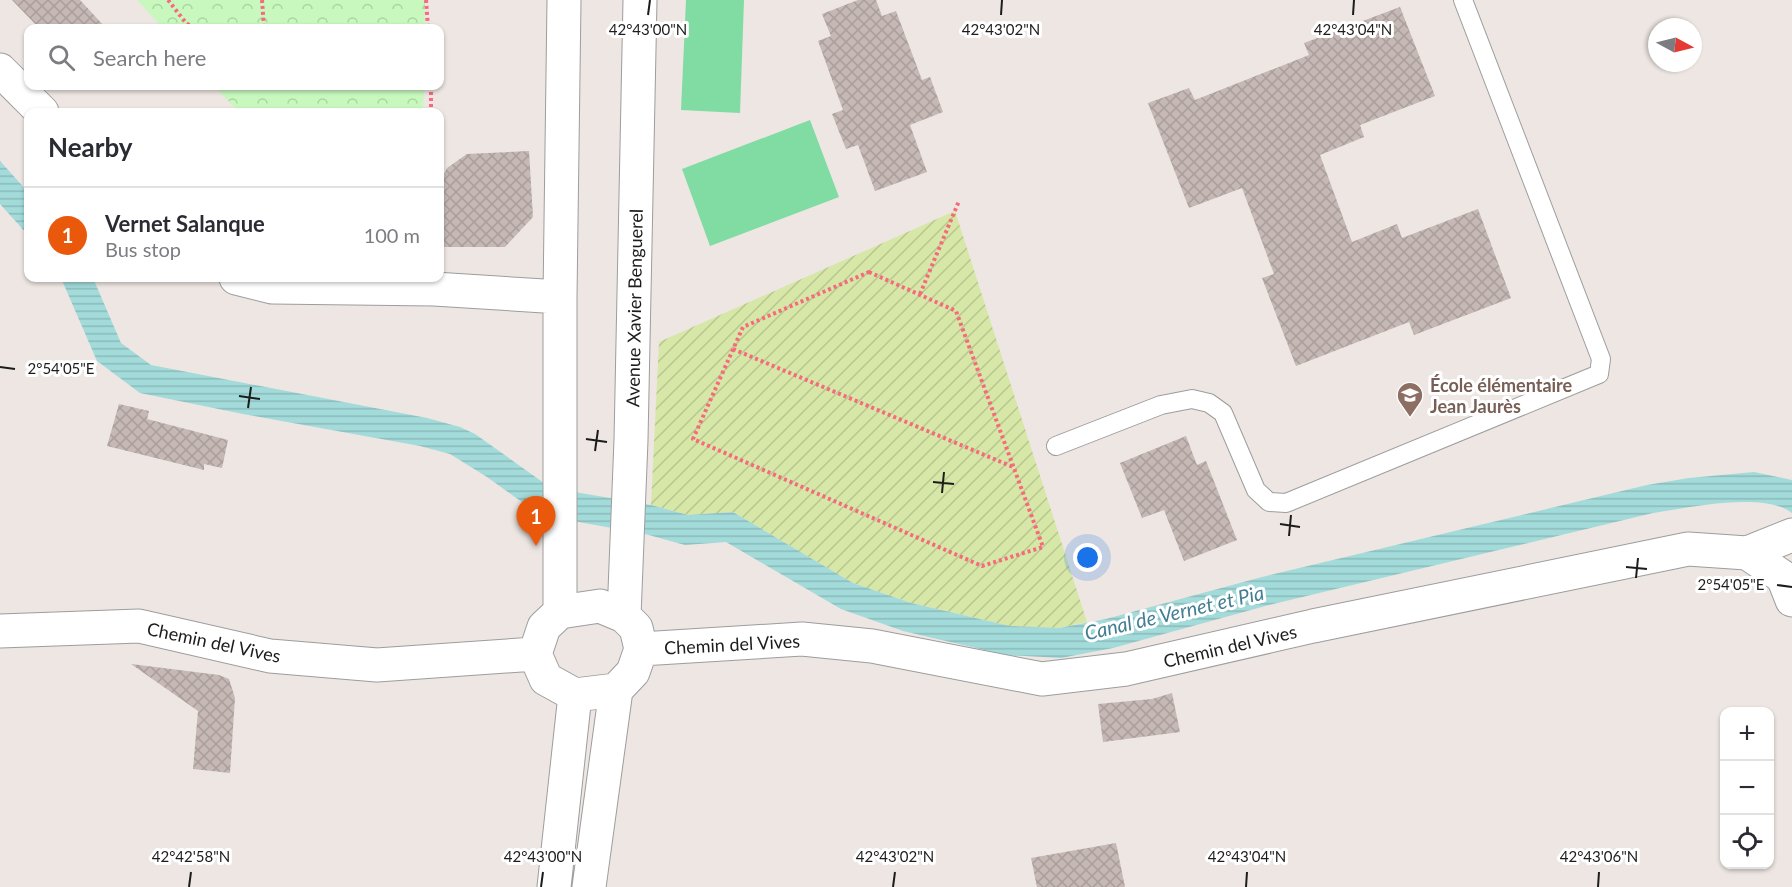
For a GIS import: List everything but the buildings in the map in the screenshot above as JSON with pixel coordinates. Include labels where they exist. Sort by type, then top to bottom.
[{"type":"street","points":[[560,612],[560,297],[564,0]]},
{"type":"street","name":"Avenue Xavier Benguerel","points":[[624,616],[631,440],[640,0]]},
{"type":"street","points":[[0,70],[38,108]]},
{"type":"street","points":[[252,282],[272,287],[434,289],[560,297]]},
{"type":"street","points":[[1747,553],[1792,535]]},
{"type":"street","name":"Chemin del Vives","points":[[641,649],[802,639],[872,646],[1042,679],[1126,669],[1313,626],[1688,549],[1747,553],[1783,577],[1792,600]]},
{"type":"street","points":[[589,887],[616,690],[633,672],[641,649],[636,628],[624,616],[600,606],[560,612],[544,627],[535,654],[546,680],[575,695],[616,690]]},
{"type":"street","name":"Chemin del Vives","points":[[0,631],[139,626],[270,656],[377,665],[535,654]]},
{"type":"street","points":[[554,887],[575,695]]},
{"type":"lane","points":[[1056,446],[1161,405],[1191,399],[1209,403],[1223,413],[1256,490],[1269,502],[1287,503],[1599,374],[1601,359],[1462,0]]},
{"type":"path","points":[[168,0],[187,24]]},
{"type":"path","points":[[264,24],[262,0],[269,0]]},
{"type":"path","points":[[426,0],[428,24]]},
{"type":"path","points":[[430,90],[431,108]]},
{"type":"path","points":[[920,294],[959,201]]},
{"type":"path","points":[[869,272],[920,294],[956,311],[1043,547],[982,566],[693,439],[743,327],[869,272]]},
{"type":"path","points":[[733,349],[1013,467]]},
{"type":"green space","points":[[137,0],[425,0],[425,24],[159,24]]},
{"type":"green space","points":[[686,0],[744,0],[740,113],[681,110]]},
{"type":"green space","points":[[218,90],[424,90],[423,108],[235,108]]},
{"type":"green space","points":[[810,120],[839,197],[710,246],[682,169]]},
{"type":"green space","points":[[955,211],[1087,622],[1059,628],[1010,626],[911,603],[853,583],[733,512],[688,515],[651,505],[659,342]]},
{"type":"water","points":[[0,161],[24,188],[24,231],[0,204]]},
{"type":"water","name":"Canal de Vernet et Pia","points":[[63,282],[95,282],[121,343],[151,365],[427,418],[460,427],[475,434],[551,488],[651,505],[688,515],[733,512],[853,583],[911,603],[1010,626],[1059,628],[1106,619],[1262,577],[1647,485],[1689,478],[1754,472],[1792,480],[1792,513],[1779,506],[1744,502],[1704,505],[1653,513],[1269,605],[1113,648],[1061,658],[1006,655],[903,631],[841,609],[726,542],[685,545],[645,534],[540,515],[450,454],[420,446],[140,393],[97,361]]},
{"type":"place","name":"École élémentaire Jean Jaurès","points":[[1410,418]]},
{"type":"place","name":"Vernet Salanque","points":[[536,546]]}]
